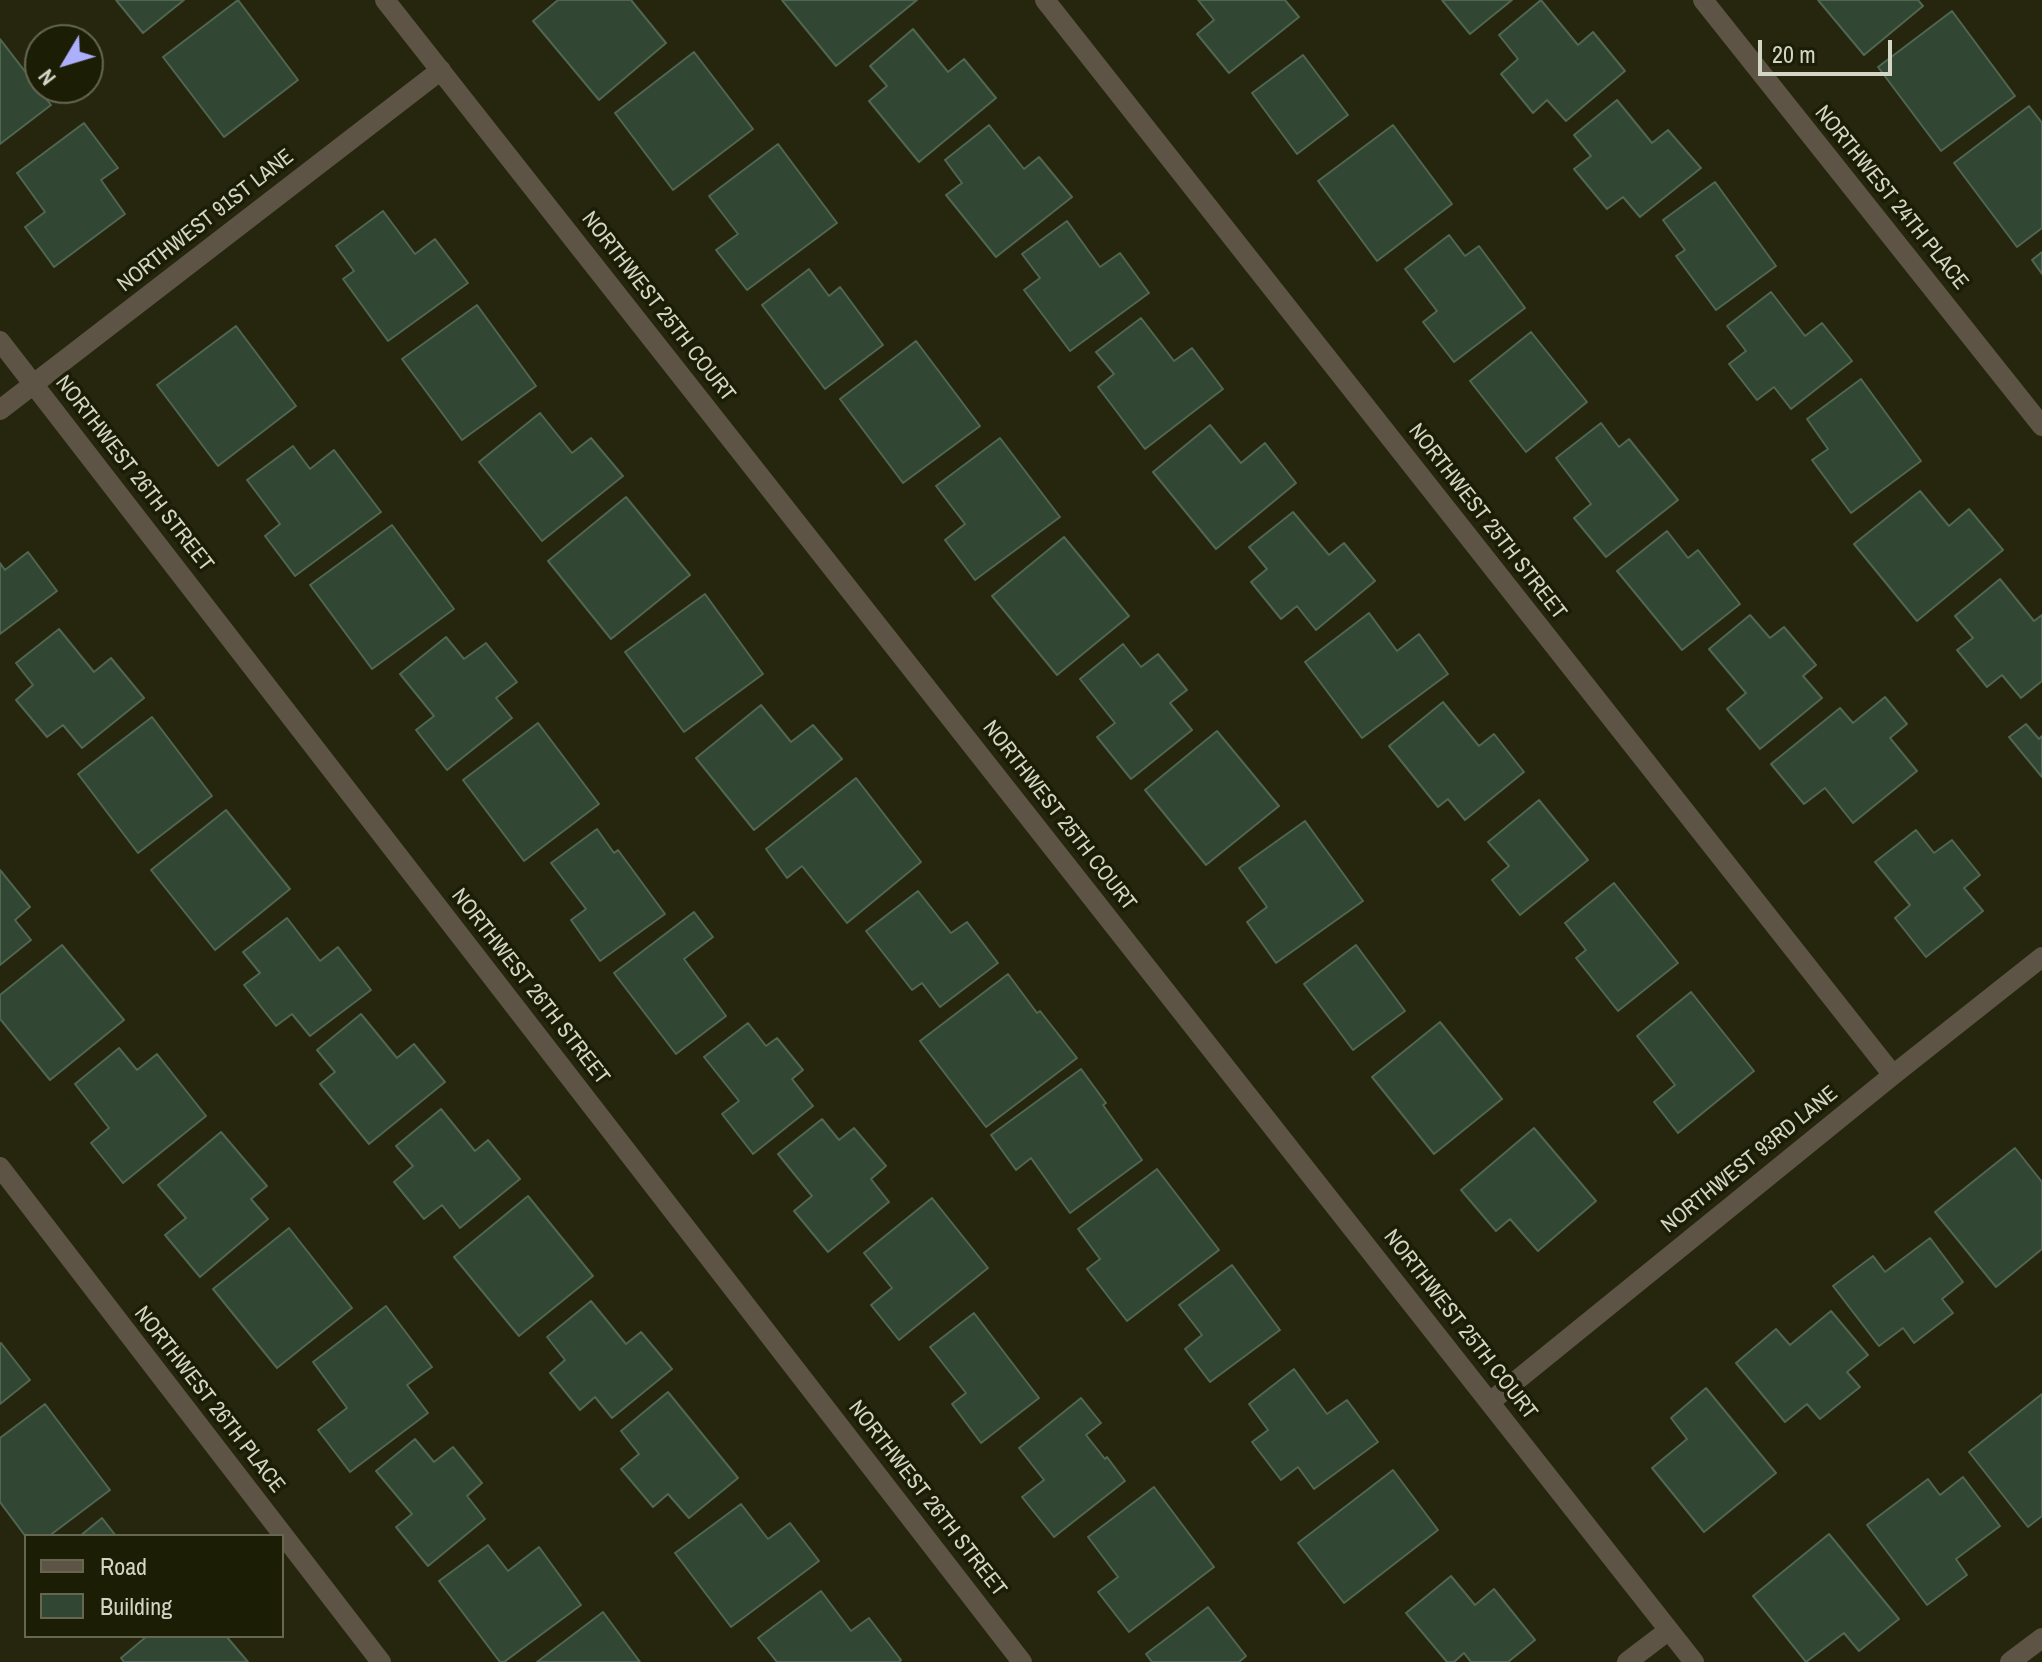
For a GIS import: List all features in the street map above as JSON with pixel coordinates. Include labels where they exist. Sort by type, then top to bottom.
[{"type":"street","name":"NORTHWEST 25TH COURT","points":[[385,0],[1694,1662]]},
{"type":"street","name":"NORTHWEST 25TH STREET","points":[[1045,0],[1893,1075]]},
{"type":"street","name":"NORTHWEST 24TH PLACE","points":[[1703,0],[2042,426]]},
{"type":"street","name":"NORTHWEST 91ST LANE","points":[[0,410],[441,70]]},
{"type":"street","name":"NORTHWEST 26TH STREET","points":[[0,341],[1022,1662]]},
{"type":"street","name":"NORTHWEST 93RD LANE","points":[[1490,1402],[2042,957]]},
{"type":"street","name":"NORTHWEST 26TH PLACE","points":[[0,1167],[282,1534]]},
{"type":"street","name":"NORTHWEST 26TH PLACE","points":[[284,1536],[381,1662]]},
{"type":"street","points":[[1627,1662],[1669,1630]]},
{"type":"street","points":[[2010,1662],[2042,1638]]},
{"type":"building","points":[[116,0],[184,0],[143,33]]},
{"type":"building","points":[[238,0],[298,80],[224,137],[163,57]]},
{"type":"building","points":[[558,0],[631,0],[666,43],[599,100],[533,21]]},
{"type":"building","points":[[782,0],[917,0],[836,66]]},
{"type":"building","points":[[1198,0],[1285,0],[1299,17],[1229,73],[1197,34],[1214,20]]},
{"type":"building","points":[[1442,0],[1512,0],[1470,34]]},
{"type":"building","points":[[1541,0],[1578,45],[1593,32],[1625,71],[1566,121],[1547,100],[1533,113],[1501,74],[1518,59],[1499,35]]},
{"type":"building","points":[[1818,0],[1918,0],[1923,6],[1864,55]]},
{"type":"building","points":[[1952,11],[2015,96],[1941,151],[1878,67]]},
{"type":"building","points":[[913,29],[948,72],[964,59],[996,98],[919,162],[869,101],[887,86],[870,66]]},
{"type":"building","points":[[0,39],[24,70],[24,104],[51,105],[0,144]]},
{"type":"building","points":[[694,52],[753,129],[673,190],[615,113]]},
{"type":"building","points":[[1303,55],[1348,115],[1297,154],[1252,93]]},
{"type":"building","points":[[1617,100],[1652,143],[1668,130],[1701,168],[1640,217],[1623,197],[1607,209],[1574,169],[1591,156],[1574,135]]},
{"type":"building","points":[[2029,106],[2042,123],[2042,228],[2017,247],[1954,163]]},
{"type":"building","points":[[84,123],[118,168],[101,180],[125,214],[54,267],[25,227],[45,212],[17,173]]},
{"type":"building","points":[[989,125],[1024,169],[1039,157],[1072,197],[996,257],[946,195],[962,183],[945,160]]},
{"type":"building","points":[[1393,125],[1452,204],[1377,261],[1318,181]]},
{"type":"building","points":[[778,144],[837,223],[747,290],[716,250],[738,234],[709,196]]},
{"type":"building","points":[[1715,182],[1776,266],[1716,310],[1676,256],[1685,250],[1663,220]]},
{"type":"building","points":[[383,211],[415,254],[435,239],[468,283],[388,341],[343,279],[354,271],[336,246]]},
{"type":"building","points":[[1067,221],[1100,267],[1120,253],[1149,293],[1070,351],[1024,290],[1040,278],[1022,254]]},
{"type":"building","points":[[1449,235],[1465,256],[1479,246],[1525,308],[1454,362],[1423,322],[1437,311],[1405,269]]},
{"type":"building","points":[[2042,252],[2042,274],[2032,260]]},
{"type":"building","points":[[809,269],[829,296],[840,287],[883,345],[825,389],[762,305]]},
{"type":"building","points":[[1771,292],[1805,336],[1822,323],[1852,361],[1791,409],[1774,387],[1757,400],[1729,364],[1746,351],[1727,326]]},
{"type":"building","points":[[477,305],[536,386],[462,440],[402,359]]},
{"type":"building","points":[[1141,318],[1174,361],[1192,348],[1223,389],[1145,449],[1098,387],[1114,374],[1096,352]]},
{"type":"building","points":[[236,326],[296,406],[218,466],[157,385]]},
{"type":"building","points":[[1531,332],[1587,402],[1526,452],[1470,381]]},
{"type":"building","points":[[916,341],[980,426],[903,483],[840,399]]},
{"type":"building","points":[[1861,379],[1921,461],[1851,513],[1812,460],[1828,449],[1807,419]]},
{"type":"building","points":[[540,413],[572,453],[591,438],[623,476],[542,541],[479,462]]},
{"type":"building","points":[[1601,423],[1619,447],[1629,439],[1678,500],[1606,557],[1574,518],[1591,504],[1556,458]]},
{"type":"building","points":[[1210,425],[1241,463],[1265,443],[1296,483],[1216,549],[1153,472]]},
{"type":"building","points":[[1000,438],[1060,517],[975,580],[945,540],[965,524],[936,486]]},
{"type":"building","points":[[293,446],[310,469],[334,450],[381,512],[295,576],[265,536],[280,524],[247,480]]},
{"type":"building","points":[[1920,491],[1949,526],[1969,509],[2003,550],[1917,621],[1854,544]]},
{"type":"building","points":[[626,497],[690,575],[611,639],[548,561]]},
{"type":"building","points":[[1293,512],[1329,555],[1344,543],[1375,581],[1316,630],[1297,606],[1281,619],[1251,582],[1267,569],[1249,547]]},
{"type":"building","points":[[392,525],[454,609],[372,669],[310,585]]},
{"type":"building","points":[[1667,531],[1688,558],[1698,550],[1740,604],[1682,650],[1617,571]]},
{"type":"building","points":[[1064,537],[1129,616],[1057,675],[992,596]]},
{"type":"building","points":[[28,552],[57,591],[0,634],[0,563],[5,570]]},
{"type":"building","points":[[2000,579],[2034,621],[2042,615],[2042,681],[2021,698],[2002,675],[1987,687],[1957,650],[1973,638],[1955,616]]},
{"type":"building","points":[[705,594],[763,674],[684,732],[625,652]]},
{"type":"building","points":[[1369,613],[1397,651],[1419,634],[1448,674],[1362,738],[1305,662]]},
{"type":"building","points":[[1750,615],[1770,638],[1784,627],[1816,665],[1803,676],[1822,698],[1760,749],[1727,709],[1746,693],[1709,649]]},
{"type":"building","points":[[59,629],[94,672],[111,658],[144,698],[82,748],[63,725],[47,737],[16,700],[33,685],[16,663]]},
{"type":"building","points":[[446,637],[464,659],[486,643],[517,682],[496,698],[512,718],[447,770],[416,730],[434,716],[400,674]]},
{"type":"building","points":[[1123,644],[1141,667],[1158,654],[1187,690],[1170,703],[1192,730],[1131,779],[1097,737],[1115,723],[1080,679]]},
{"type":"building","points":[[1885,697],[1907,724],[1890,738],[1917,771],[1853,823],[1825,788],[1804,804],[1771,764],[1840,708],[1853,723]]},
{"type":"building","points":[[1443,702],[1479,746],[1494,734],[1524,772],[1465,820],[1448,799],[1438,807],[1389,746]]},
{"type":"building","points":[[761,705],[791,742],[813,725],[842,759],[754,830],[696,758]]},
{"type":"building","points":[[152,717],[212,796],[138,853],[78,774]]},
{"type":"building","points":[[538,723],[599,804],[524,861],[463,780]]},
{"type":"building","points":[[2026,724],[2039,739],[2042,736],[2042,777],[2009,737]]},
{"type":"building","points":[[1217,731],[1279,806],[1206,865],[1145,790]]},
{"type":"building","points":[[856,778],[921,862],[847,923],[802,866],[787,878],[766,849]]},
{"type":"building","points":[[1539,800],[1588,860],[1520,915],[1492,880],[1509,866],[1488,842]]},
{"type":"building","points":[[226,810],[290,889],[215,950],[151,870]]},
{"type":"building","points":[[1305,821],[1363,901],[1276,963],[1247,922],[1267,907],[1239,868]]},
{"type":"building","points":[[597,829],[614,853],[618,850],[665,914],[600,961],[571,920],[586,909],[551,863]]},
{"type":"building","points":[[1916,830],[1934,853],[1952,840],[1980,875],[1964,888],[1983,911],[1926,957],[1895,918],[1910,905],[1875,862]]},
{"type":"building","points":[[0,870],[30,907],[15,920],[31,940],[0,965]]},
{"type":"building","points":[[1614,883],[1678,963],[1618,1011],[1576,958],[1586,950],[1565,923]]},
{"type":"building","points":[[918,891],[951,933],[967,922],[998,963],[940,1007],[922,983],[912,990],[866,931]]},
{"type":"building","points":[[694,912],[713,937],[684,959],[726,1016],[676,1054],[614,973]]},
{"type":"building","points":[[287,918],[320,961],[338,947],[371,990],[310,1036],[292,1014],[276,1026],[244,985],[260,973],[243,952]]},
{"type":"building","points":[[62,945],[124,1020],[50,1080],[0,1019],[0,995]]},
{"type":"building","points":[[1356,945],[1405,1011],[1353,1050],[1304,984]]},
{"type":"building","points":[[1008,974],[1077,1058],[986,1127],[920,1041]]},
{"type":"building","points":[[1691,992],[1754,1071],[1678,1133],[1654,1102],[1675,1085],[1637,1036]]},
{"type":"building","points":[[361,1014],[397,1058],[414,1044],[445,1082],[369,1144],[320,1084],[335,1072],[317,1050]]},
{"type":"building","points":[[1440,1022],[1502,1099],[1434,1154],[1372,1077]]},
{"type":"building","points":[[748,1023],[766,1046],[777,1038],[803,1070],[792,1079],[813,1106],[753,1154],[722,1114],[739,1101],[704,1057]]},
{"type":"building","points":[[119,1048],[137,1070],[157,1054],[206,1116],[123,1183],[91,1143],[109,1128],[75,1084]]},
{"type":"building","points":[[1081,1069],[1142,1160],[1070,1213],[1031,1158],[1016,1170],[991,1135]]},
{"type":"building","points":[[441,1109],[475,1151],[488,1140],[520,1179],[460,1228],[442,1205],[424,1219],[394,1182],[413,1166],[396,1146]]},
{"type":"building","points":[[822,1119],[839,1140],[854,1128],[886,1166],[871,1179],[889,1202],[828,1252],[794,1211],[812,1196],[778,1154]]},
{"type":"building","points":[[1534,1128],[1596,1201],[1538,1251],[1510,1219],[1496,1231],[1461,1190]]},
{"type":"building","points":[[221,1132],[267,1186],[251,1199],[268,1219],[200,1277],[165,1235],[186,1218],[158,1185]]},
{"type":"building","points":[[2015,1148],[2042,1182],[2042,1249],[1996,1287],[1935,1212]]},
{"type":"building","points":[[1157,1169],[1219,1250],[1127,1321],[1087,1269],[1100,1259],[1078,1229]]},
{"type":"building","points":[[528,1196],[593,1276],[519,1336],[454,1257]]},
{"type":"building","points":[[932,1198],[988,1268],[899,1340],[871,1305],[892,1288],[864,1253]]},
{"type":"building","points":[[289,1228],[352,1308],[277,1368],[213,1289]]},
{"type":"building","points":[[1930,1238],[1963,1282],[1942,1299],[1953,1313],[1914,1343],[1903,1328],[1879,1346],[1833,1286],[1873,1256],[1885,1272]]},
{"type":"building","points":[[1232,1265],[1280,1330],[1210,1382],[1185,1349],[1202,1335],[1179,1305]]},
{"type":"building","points":[[591,1301],[626,1344],[641,1332],[672,1369],[612,1418],[595,1397],[580,1410],[550,1373],[565,1360],[547,1337]]},
{"type":"building","points":[[386,1306],[432,1367],[407,1385],[428,1413],[350,1472],[318,1430],[347,1408],[313,1362]]},
{"type":"building","points":[[1831,1311],[1868,1355],[1847,1372],[1860,1387],[1820,1419],[1807,1404],[1785,1422],[1736,1363],[1776,1329],[1790,1345]]},
{"type":"building","points":[[974,1313],[1039,1398],[981,1443],[952,1404],[966,1393],[930,1347]]},
{"type":"building","points":[[0,1344],[30,1380],[0,1404]]},
{"type":"building","points":[[1294,1369],[1327,1414],[1347,1400],[1378,1442],[1314,1489],[1298,1467],[1281,1480],[1252,1442],[1268,1430],[1249,1404]]},
{"type":"building","points":[[1706,1388],[1776,1473],[1704,1532],[1652,1468],[1687,1439],[1671,1418]]},
{"type":"building","points":[[668,1392],[738,1478],[689,1518],[668,1494],[653,1507],[621,1469],[639,1454],[621,1431]]},
{"type":"building","points":[[2042,1394],[2042,1516],[2028,1527],[1969,1452]]},
{"type":"building","points":[[1081,1398],[1101,1423],[1086,1435],[1125,1481],[1054,1537],[1022,1497],[1044,1480],[1019,1448]]},
{"type":"building","points":[[45,1404],[110,1490],[52,1534],[24,1534],[0,1502],[0,1438]]},
{"type":"building","points":[[415,1439],[434,1462],[453,1447],[482,1483],[467,1496],[485,1519],[428,1566],[396,1527],[412,1514],[376,1471]]},
{"type":"building","points":[[1393,1470],[1438,1530],[1344,1603],[1298,1543]]},
{"type":"building","points":[[1963,1477],[2000,1526],[1956,1559],[1967,1575],[1927,1605],[1867,1525],[1928,1479],[1940,1495]]},
{"type":"building","points":[[1154,1487],[1214,1567],[1129,1632],[1098,1592],[1118,1577],[1088,1537]]},
{"type":"building","points":[[741,1504],[768,1539],[790,1523],[819,1561],[731,1627],[675,1553]]},
{"type":"building","points":[[102,1518],[114,1534],[82,1534]]},
{"type":"building","points":[[1829,1534],[1899,1619],[1859,1651],[1844,1633],[1806,1662],[1753,1596]]},
{"type":"building","points":[[488,1545],[508,1571],[539,1547],[581,1605],[504,1662],[500,1662],[439,1581]]},
{"type":"building","points":[[1451,1576],[1475,1605],[1494,1589],[1535,1640],[1508,1662],[1471,1662],[1464,1653],[1454,1662],[1447,1662],[1406,1613]]},
{"type":"building","points":[[821,1591],[851,1631],[869,1618],[901,1660],[777,1662],[758,1638]]},
{"type":"building","points":[[1208,1607],[1246,1656],[1239,1662],[1152,1662],[1146,1654]]},
{"type":"building","points":[[603,1612],[640,1662],[537,1662]]},
{"type":"building","points":[[145,1638],[228,1638],[248,1662],[124,1662],[121,1658]]}]
